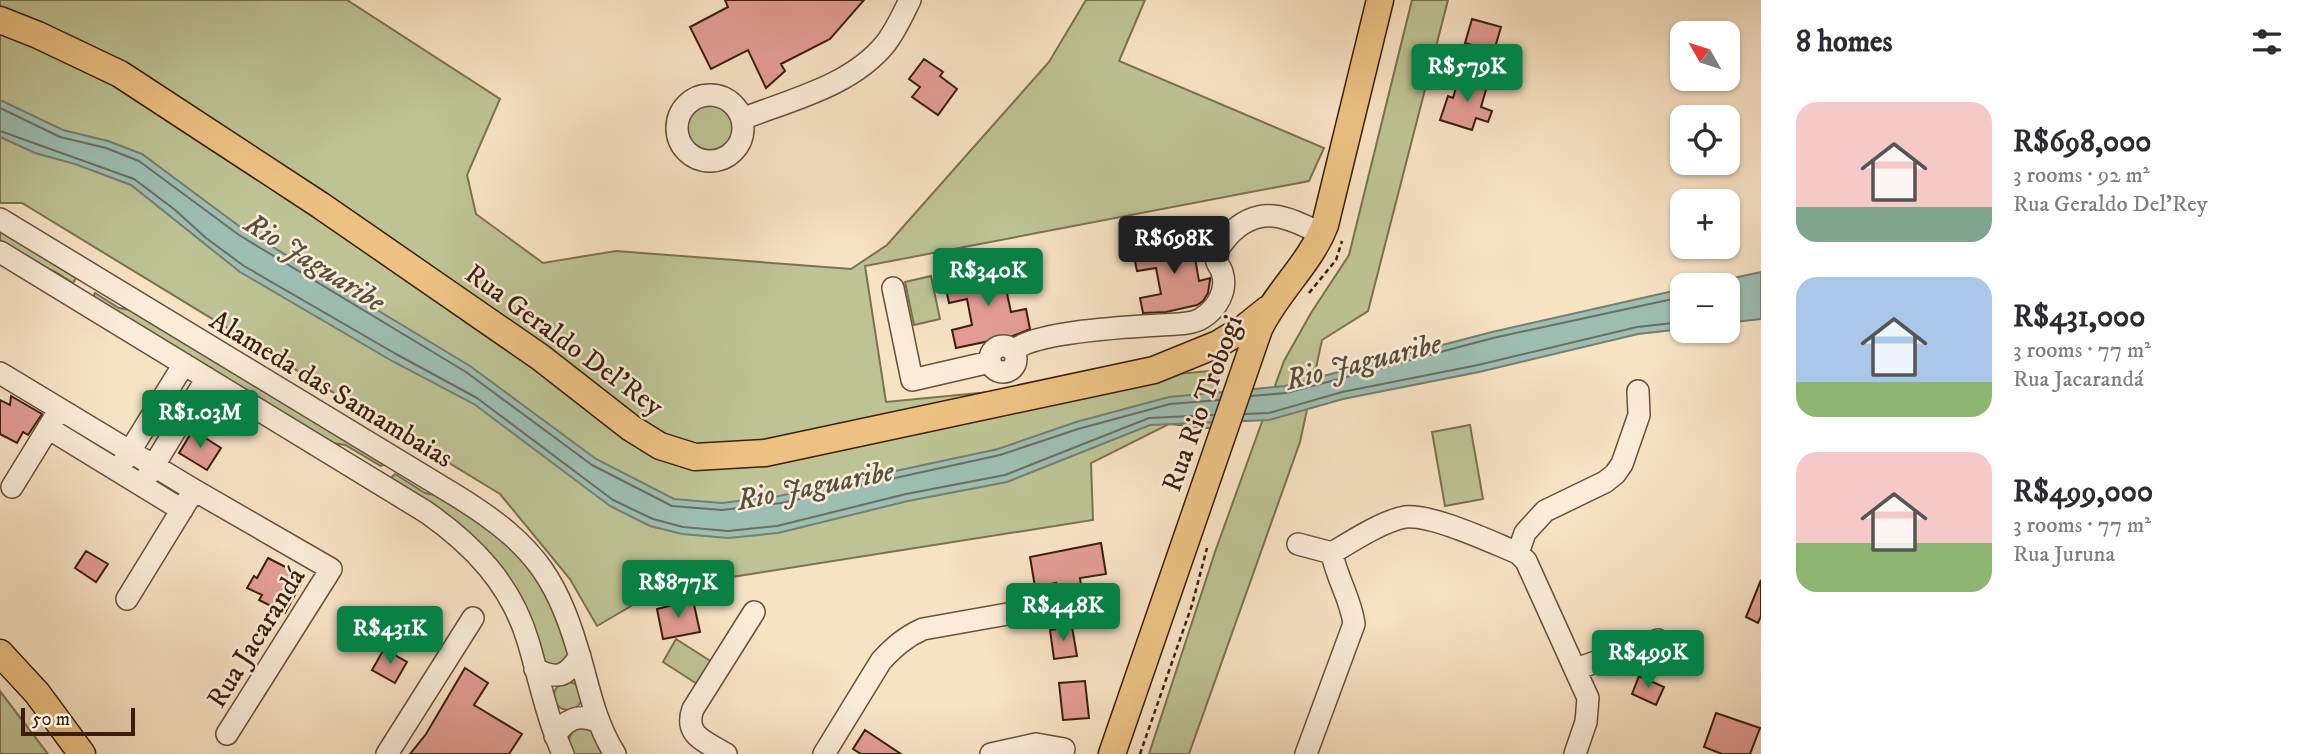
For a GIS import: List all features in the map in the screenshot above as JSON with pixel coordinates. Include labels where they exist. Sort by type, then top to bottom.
[{"type":"main road","name":"Rua Rio Trobogi","points":[[1112,754],[1243,373],[1268,309],[1318,243],[1380,0]]},
{"type":"main road","name":"Rua Geraldo Del'Rey","points":[[0,20],[120,74],[331,212],[540,358],[631,428],[660,446],[695,457],[765,453],[1153,370],[1218,344],[1268,309]]},
{"type":"main road","points":[[0,653],[37,692],[82,754]]},
{"type":"street","points":[[741,119],[825,87],[867,63],[885,43],[910,0]]},
{"type":"street","points":[[893,288],[912,380],[990,362],[992,352],[1000,346],[1013,351],[1032,342],[1086,330],[1201,320],[1217,304],[1223,291],[1223,275],[1215,259],[1217,251],[1245,221],[1266,215],[1277,216],[1300,223],[1321,234]]},
{"type":"street","name":"Alameda das Samambaias","points":[[0,219],[483,513],[524,546],[552,584],[565,608],[598,722],[615,754]]},
{"type":"street","name":"Alameda das Samambaias","points":[[0,252],[381,484],[450,529],[490,569],[519,616],[559,745]]},
{"type":"street","points":[[78,299],[93,275]]},
{"type":"street","points":[[118,471],[184,364]]},
{"type":"street","points":[[0,373],[194,490],[127,598]]},
{"type":"street","points":[[142,485],[206,378]]},
{"type":"street","points":[[1518,552],[1525,533],[1545,511],[1605,482],[1615,474],[1622,464],[1639,415],[1638,391]]},
{"type":"street","points":[[12,487],[60,409]]},
{"type":"street","points":[[48,428],[182,510]]},
{"type":"street","points":[[381,484],[396,460]]},
{"type":"street","name":"Rua Jacarandá","points":[[194,490],[331,569],[227,734]]},
{"type":"street","points":[[1298,544],[1332,552],[1406,517],[1432,520],[1518,552],[1533,573],[1588,698],[1588,711],[1575,754]]},
{"type":"street","points":[[1306,754],[1354,624],[1353,612],[1337,573],[1332,552]]},
{"type":"street","points":[[824,754],[881,661],[907,636],[923,629],[1098,598]]},
{"type":"street","points":[[726,754],[693,732],[689,725],[690,718],[754,612]]},
{"type":"street","points":[[387,754],[473,618]]},
{"type":"street","points":[[1576,669],[1658,640]]},
{"type":"street","points":[[535,669],[553,676],[560,675],[567,672],[580,656]]},
{"type":"street","name":"Alameda das Samambaias","points":[[559,745],[569,720],[579,717],[598,722]]},
{"type":"street","points":[[991,754],[1049,745],[1064,749]]},
{"type":"path","points":[[1140,754],[1192,605],[1207,545]]},
{"type":"green space","points":[[0,0],[347,0],[500,99],[467,175],[476,214],[543,263],[616,251],[851,269],[887,245],[1049,62],[1086,0],[1145,0],[1119,61],[1324,148],[1309,181],[865,266],[886,402],[1219,370],[1216,429],[1169,424],[1091,463],[1093,520],[662,588],[597,626],[570,579],[500,494],[22,203],[0,203]]},
{"type":"green space","points":[[1412,0],[1448,0],[1368,311],[1322,340],[1300,442],[1189,754],[1149,754],[1216,549],[1284,361],[1349,255]]},
{"type":"green space","points":[[709,101],[719,103],[727,109],[733,117],[733,137],[727,145],[719,151],[709,153],[699,151],[691,145],[685,137],[683,127],[685,117],[691,109],[699,103]]},
{"type":"green space","points":[[0,230],[76,278],[73,283],[0,246]]},
{"type":"green space","points":[[931,276],[940,319],[914,325],[905,282]]},
{"type":"green space","points":[[95,293],[119,308],[137,311],[384,464],[381,466],[345,445],[333,443],[93,298]]},
{"type":"green space","points":[[1470,425],[1483,499],[1445,506],[1432,432]]},
{"type":"green space","points":[[395,474],[425,493],[444,497],[511,542],[528,562],[557,611],[571,654],[567,662],[552,666],[544,661],[466,531],[430,502],[391,478]]},
{"type":"green space","points":[[676,639],[712,662],[697,684],[663,662]]},
{"type":"green space","points":[[568,682],[578,686],[582,696],[578,706],[568,710],[558,706],[554,696],[558,686]]},
{"type":"green space","points":[[0,691],[48,754],[0,754]]},
{"type":"green space","points":[[577,727],[592,730],[606,754],[572,754],[568,746],[570,736]]},
{"type":"water","points":[[0,100],[63,130],[108,141],[142,154],[243,229],[470,366],[596,459],[674,499],[722,503],[779,496],[998,449],[1076,422],[1169,397],[1285,386],[1492,332],[1670,292],[1670,330],[1638,334],[1479,372],[1343,399],[1269,420],[1150,425],[1007,482],[908,501],[778,533],[728,538],[682,534],[650,526],[610,506],[474,404],[392,361],[240,272],[131,185],[75,164],[35,153],[0,137]]},
{"type":"water","points":[[1761,272],[1761,319],[1740,321],[1740,277]]},
{"type":"building","points":[[725,0],[864,0],[830,39],[781,64],[785,71],[766,88],[748,50],[711,69],[690,27],[728,7]]},
{"type":"building","points":[[1472,19],[1501,27],[1494,51],[1465,43]]},
{"type":"building","points":[[924,59],[943,72],[940,76],[957,89],[938,115],[912,97],[920,87],[909,79]]},
{"type":"building","points":[[1460,74],[1488,83],[1481,107],[1492,111],[1488,122],[1476,118],[1472,130],[1440,120],[1448,96],[1453,98]]},
{"type":"building","points":[[1208,237],[1203,256],[1195,258],[1199,281],[1210,278],[1208,293],[1203,301],[1197,305],[1166,312],[1143,313],[1140,298],[1161,294],[1156,268],[1137,271],[1133,252]]},
{"type":"building","points":[[1020,269],[1023,286],[1006,289],[1011,312],[1026,309],[1030,329],[1013,336],[956,348],[952,330],[972,325],[967,299],[949,303],[945,284]]},
{"type":"building","points":[[11,396],[42,414],[28,435],[23,432],[17,443],[0,434],[0,400],[10,405]]},
{"type":"building","points":[[193,430],[221,448],[207,470],[179,453]]},
{"type":"building","points":[[1101,543],[1106,574],[1080,578],[1081,585],[1057,589],[1056,583],[1035,587],[1030,557]]},
{"type":"building","points":[[86,551],[108,564],[96,582],[75,568]]},
{"type":"building","points":[[268,558],[305,577],[285,613],[259,600],[262,595],[247,588],[254,576],[257,578]]},
{"type":"building","points":[[1761,580],[1761,616],[1758,623],[1746,617]]},
{"type":"building","points":[[693,600],[700,632],[663,639],[657,609]]},
{"type":"building","points":[[1072,627],[1077,656],[1054,659],[1050,630]]},
{"type":"building","points":[[384,649],[407,662],[395,683],[372,670]]},
{"type":"building","points":[[465,668],[488,683],[474,705],[522,734],[509,754],[410,754],[426,734]]},
{"type":"building","points":[[1639,676],[1664,687],[1656,705],[1632,694]]},
{"type":"building","points":[[1085,681],[1089,718],[1063,720],[1059,683]]},
{"type":"building","points":[[1716,713],[1760,728],[1750,754],[1722,754],[1704,747]]},
{"type":"building","points":[[865,730],[901,754],[861,754],[853,749]]},
{"type":"water label","name":"Rio Jaguaribe","points":[[315,262]]},
{"type":"water label","name":"Rio Jaguaribe","points":[[1363,361]]},
{"type":"water label","name":"Rio Jaguaribe","points":[[815,485]]}]
